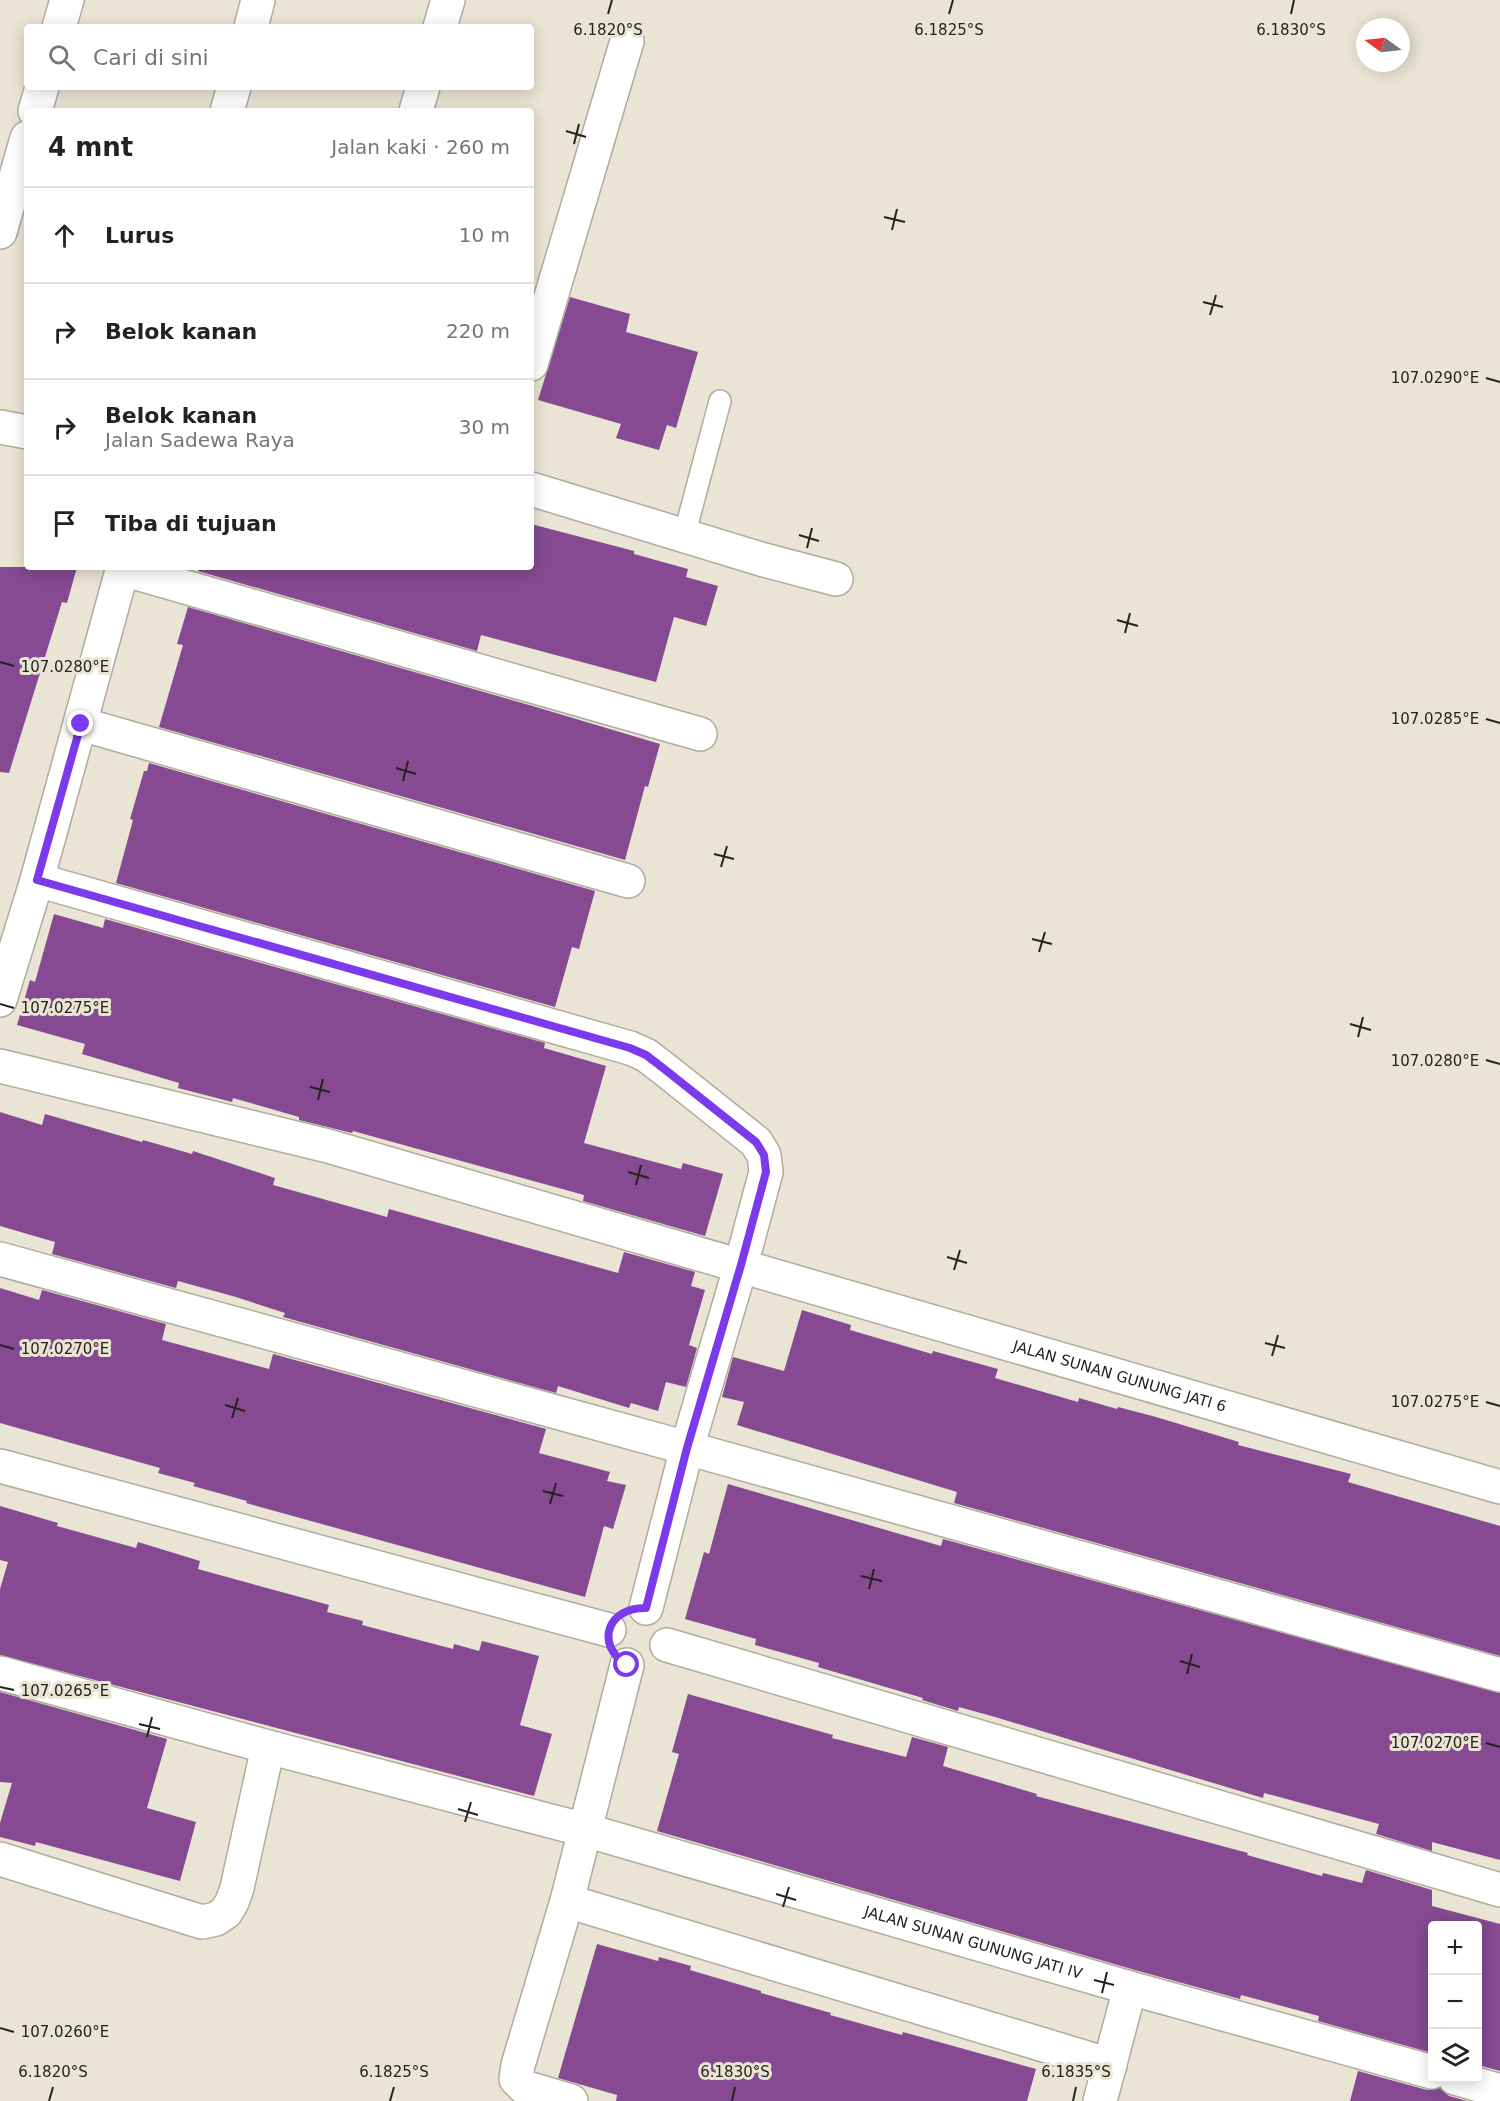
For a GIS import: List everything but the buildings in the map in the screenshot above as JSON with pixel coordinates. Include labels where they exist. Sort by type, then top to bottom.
[{"type":"street","points":[[60,24],[67,0]]},
{"type":"street","points":[[252,24],[258,0]]},
{"type":"street","points":[[441,24],[448,0]]},
{"type":"street","points":[[534,354],[627,40]]},
{"type":"street","points":[[36,108],[41,90]]},
{"type":"street","points":[[228,108],[233,90]]},
{"type":"street","points":[[417,108],[422,90]]},
{"type":"street","points":[[0,232],[24,148]]},
{"type":"street","points":[[0,427],[24,431]]},
{"type":"street","points":[[534,490],[764,561],[836,579]]},
{"type":"street","points":[[0,1000],[37,880],[121,570]]},
{"type":"street","points":[[129,570],[700,734]]},
{"type":"street","points":[[81,724],[628,881]]},
{"type":"street","points":[[37,880],[630,1048],[646,1055],[756,1142],[764,1155],[766,1172],[687,1448],[646,1608]]},
{"type":"street","name":"JALAN SUNAN GUNUNG JATI 6","points":[[0,1066],[328,1146],[1500,1487]]},
{"type":"street","points":[[0,1259],[1500,1675]]},
{"type":"street","points":[[0,1466],[609,1630]]},
{"type":"street","points":[[634,1608],[646,1608],[664,1623],[668,1633],[667,1645],[661,1656],[651,1664],[639,1667],[627,1665],[618,1660],[611,1651],[608,1641],[609,1630],[614,1619],[623,1612],[634,1608]]},
{"type":"street","points":[[667,1645],[1500,1890]]},
{"type":"street","points":[[571,2101],[524,2087],[516,2079],[567,1901],[627,1665]]},
{"type":"street","name":"JALAN SUNAN GUNUNG JATI IV","points":[[0,1673],[268,1747],[585,1830],[1130,1988],[1428,2071]]},
{"type":"street","points":[[0,1859],[202,1922],[216,1919],[226,1912],[237,1888],[268,1747]]},
{"type":"street","points":[[567,1901],[1110,2065]]},
{"type":"street","points":[[1100,2101],[1130,1988]]},
{"type":"street","points":[[1470,2083],[1500,2091]]},
{"type":"lane","points":[[684,536],[720,401]]},
{"type":"route","points":[[81,724],[37,880],[630,1048],[646,1055],[756,1142],[764,1155],[766,1172],[687,1448],[646,1608],[634,1608],[623,1612],[614,1619],[609,1630],[608,1641],[611,1651],[618,1660],[627,1665]]}]
